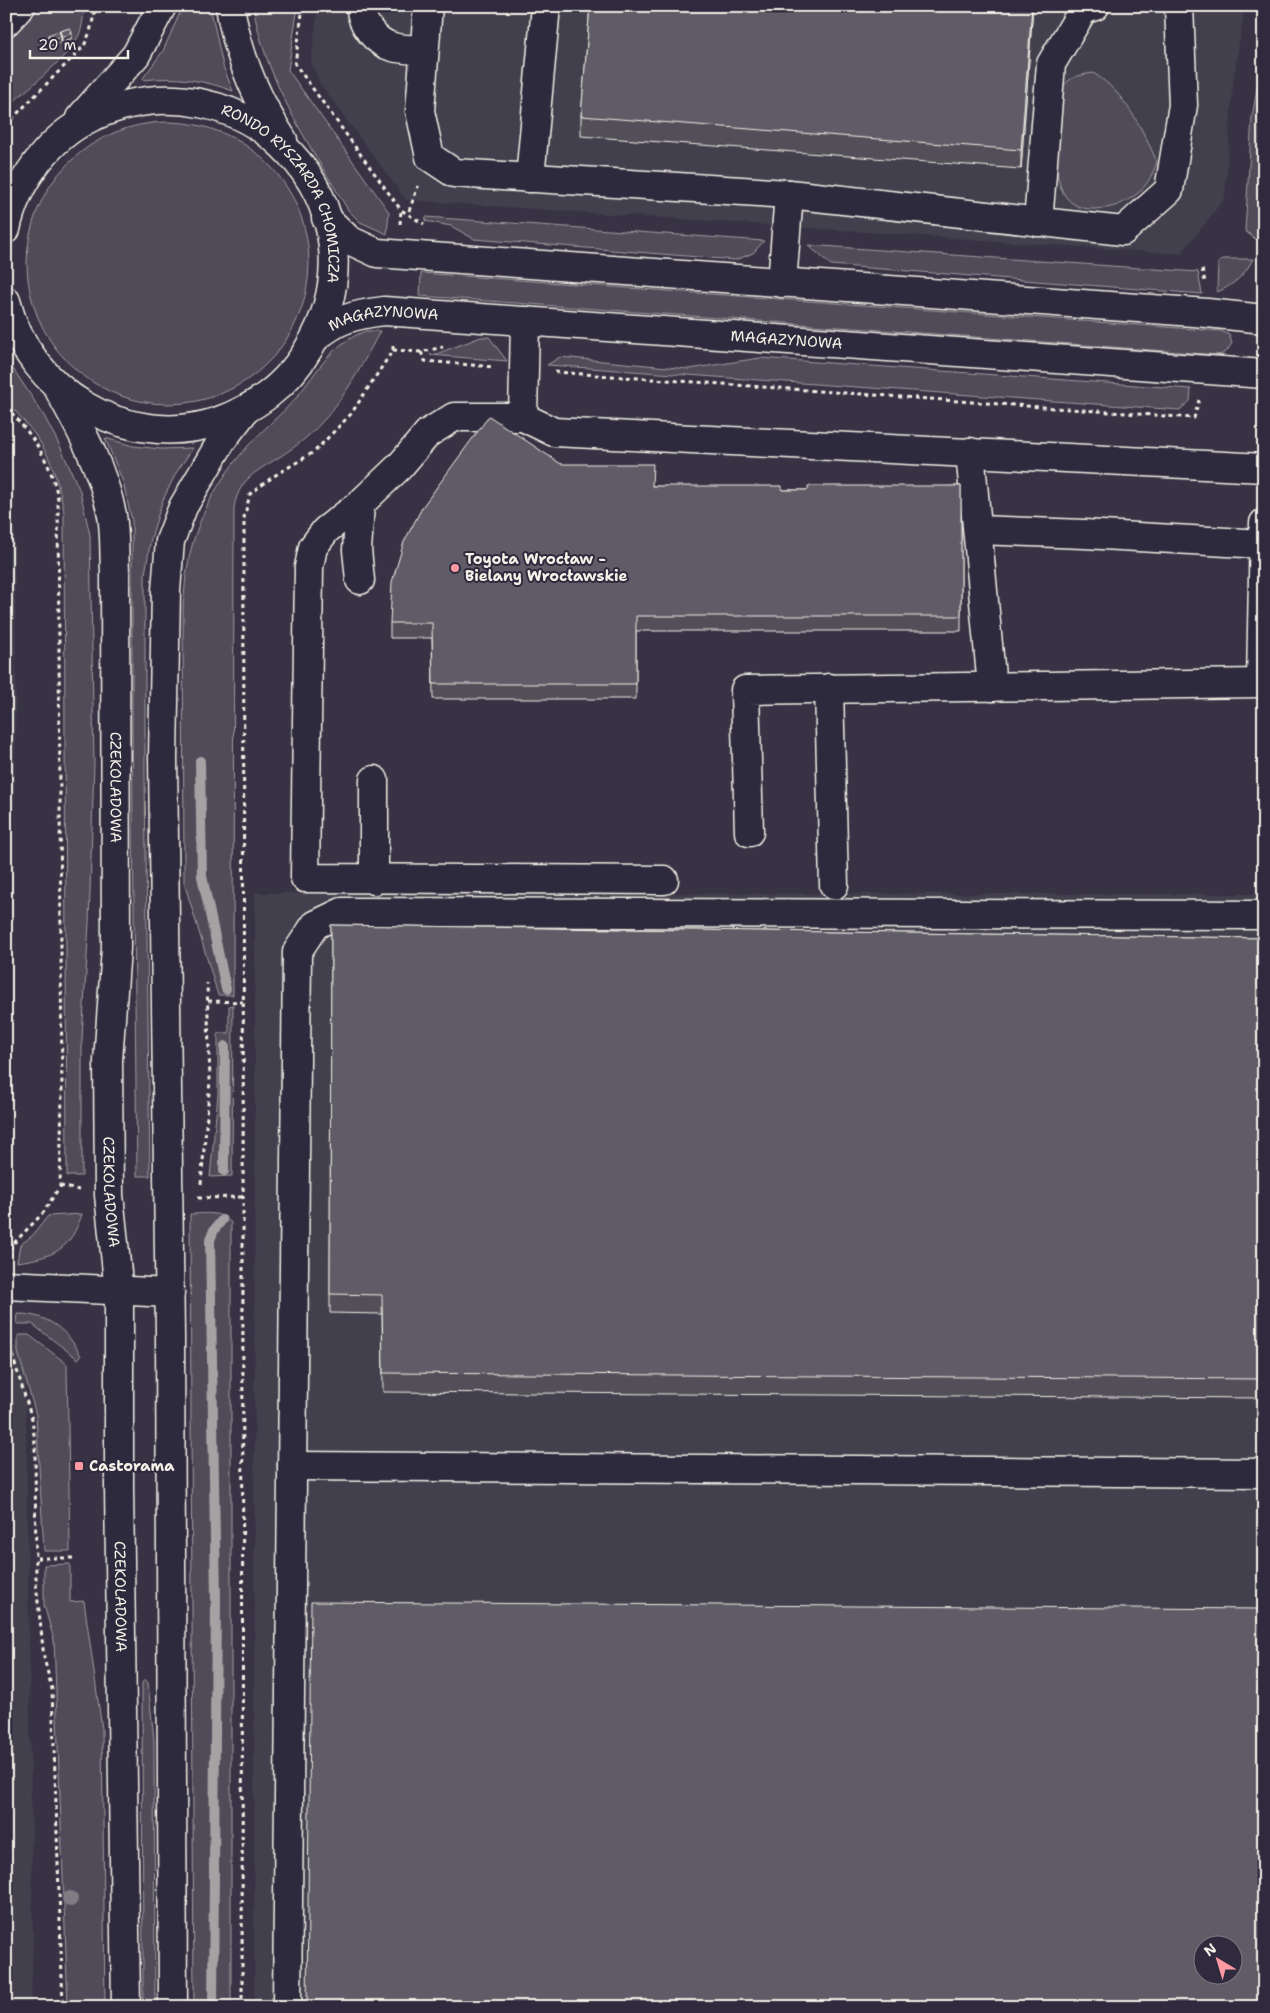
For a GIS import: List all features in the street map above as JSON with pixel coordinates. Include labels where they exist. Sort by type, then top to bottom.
[{"type":"street","points":[[6,22],[20,6]]},
{"type":"street","points":[[64,135],[136,54],[162,6]]},
{"type":"street","points":[[230,6],[233,26],[250,79],[277,132],[294,158]]},
{"type":"street","points":[[361,6],[361,13],[369,32],[391,47],[424,50]]},
{"type":"street","points":[[428,6],[420,111],[430,157],[454,173],[790,194],[1123,231],[1169,190],[1183,104],[1179,6]]},
{"type":"street","points":[[530,178],[546,6]]},
{"type":"street","points":[[1038,222],[1051,64],[1083,10],[1095,6]]},
{"type":"street","name":"RONDO RYSZARDA CHOMICZA","points":[[6,228],[11,201],[45,153],[64,135],[85,121],[133,102],[158,99],[184,99],[234,112],[256,124],[277,140],[294,158],[312,183],[326,218],[332,245],[332,279],[327,306],[315,338],[302,360],[286,379],[267,396],[246,409],[215,422],[182,429],[149,428],[108,418],[85,408],[58,388],[38,367],[21,342],[7,309]]},
{"type":"street","points":[[782,283],[790,194]]},
{"type":"street","points":[[326,218],[349,240],[378,253],[1187,311],[1264,319]]},
{"type":"street","name":"MAGAZYNOWA","points":[[315,338],[331,325],[348,316],[384,311],[1264,374]]},
{"type":"street","points":[[523,417],[526,370],[525,321]]},
{"type":"street","name":"CZEKOLADOWA","points":[[58,388],[84,435],[100,472],[112,515],[115,572],[116,948],[108,1061],[108,1090],[109,1195],[119,1292],[119,1486],[126,2007]]},
{"type":"street","points":[[173,2007],[170,1293],[163,756],[167,566],[170,541],[183,507],[222,440],[246,409]]},
{"type":"street","points":[[664,880],[374,880],[305,878],[309,567],[313,547],[326,530],[360,504],[400,466],[428,433],[454,417],[523,417],[554,432],[1264,468]]},
{"type":"street","points":[[970,452],[992,687]]},
{"type":"street","points":[[360,504],[357,550],[360,580]]},
{"type":"street","points":[[749,832],[745,690],[1261,683],[1264,523]]},
{"type":"street","points":[[978,530],[1263,544]]},
{"type":"street","points":[[829,688],[834,886]]},
{"type":"street","points":[[374,780],[374,880]]},
{"type":"street","points":[[287,2007],[297,952],[314,926],[342,912],[1264,915]]},
{"type":"street","points":[[8,1274],[119,1292],[170,1293]]},
{"type":"street","points":[[292,1466],[1264,1473]]},
{"type":"path","points":[[6,125],[84,46],[90,32],[96,6]]},
{"type":"path","points":[[303,6],[296,64],[401,210]]},
{"type":"path","points":[[409,211],[420,181]]},
{"type":"path","points":[[242,2007],[244,518],[250,494],[274,476],[314,452],[351,414],[393,350],[393,337]]},
{"type":"path","points":[[393,350],[421,352],[426,362],[1194,418],[1199,399]]},
{"type":"path","points":[[6,407],[33,437],[56,488],[61,694],[62,1095],[60,1186],[43,1213],[11,1246],[8,1274]]},
{"type":"path","points":[[200,1198],[210,1081],[207,983]]},
{"type":"path","points":[[208,1001],[243,1002]]},
{"type":"path","points":[[10,1313],[11,1351],[32,1419],[35,1443],[34,1514],[37,1558],[36,1583],[44,1658],[52,1689],[62,2007]]},
{"type":"path","points":[[37,1558],[77,1558]]},
{"type":"shaded area","points":[[33,6],[85,6],[81,30],[72,46],[64,55],[6,108],[6,36],[18,28]]},
{"type":"shaded area","points":[[183,6],[210,6],[223,66],[233,91],[190,80],[167,78],[144,80],[143,78],[163,51]]},
{"type":"shaded area","points":[[253,6],[298,6],[288,70],[389,212],[387,234],[360,222],[348,210],[304,137],[278,87],[259,34]]},
{"type":"shaded area","points":[[318,6],[1245,6],[1233,83],[1225,198],[1181,254],[406,200],[320,84],[311,62]]},
{"type":"shaded area","points":[[1264,49],[1264,114],[1258,241],[1245,231],[1252,117]]},
{"type":"shaded area","points":[[1093,73],[1114,90],[1131,112],[1157,162],[1147,183],[1133,197],[1118,205],[1095,209],[1081,207],[1070,202],[1063,192],[1059,181],[1056,154],[1057,107],[1063,87],[1072,78]]},
{"type":"shaded area","points":[[168,122],[196,125],[222,133],[246,146],[268,163],[285,185],[298,209],[306,235],[309,263],[306,291],[298,317],[285,341],[268,363],[246,380],[222,393],[196,401],[168,404],[140,401],[114,393],[90,380],[68,363],[51,341],[38,317],[30,291],[27,263],[30,235],[38,209],[51,185],[68,163],[90,146],[114,133],[140,125]]},
{"type":"shaded area","points":[[426,217],[764,241],[753,253],[736,260],[474,239],[451,226],[425,221]]},
{"type":"shaded area","points":[[808,245],[1198,272],[1202,294],[831,265]]},
{"type":"shaded area","points":[[1223,259],[1253,259],[1238,279],[1217,292],[1218,263]]},
{"type":"shaded area","points":[[421,273],[1221,331],[1229,335],[1232,343],[1227,351],[1220,355],[420,296]]},
{"type":"shaded area","points":[[366,331],[380,331],[352,382],[330,413],[303,440],[253,474],[241,488],[234,508],[233,995],[218,995],[184,882],[183,606],[191,548],[202,516],[218,486],[237,458],[296,398],[334,351],[354,336]]},
{"type":"shaded area","points":[[481,337],[489,337],[507,361],[430,355],[436,354]]},
{"type":"shaded area","points":[[560,357],[689,369],[760,358],[1191,389],[1190,401],[1180,410],[547,365]]},
{"type":"shaded area","points":[[6,358],[43,414],[60,446],[80,491],[90,535],[94,764],[89,922],[82,1039],[82,1176],[67,1176],[64,512],[56,477],[45,451],[30,428],[6,401]]},
{"type":"shaded area","points":[[105,438],[133,446],[161,449],[193,448],[176,473],[162,502],[151,538],[145,574],[145,774],[150,1176],[137,1176],[132,730],[132,521],[123,482]]},
{"type":"shaded area","points":[[6,471],[14,479],[16,682],[10,1108],[6,1131]]},
{"type":"shaded area","points":[[255,893],[1264,894],[1264,2007],[254,2007]]},
{"type":"shaded area","points":[[233,1005],[232,1176],[210,1177],[218,1094],[218,1033],[229,1033],[229,1006]]},
{"type":"shaded area","points":[[82,1214],[72,1236],[58,1250],[41,1258],[17,1262],[20,1245],[33,1235],[48,1216]]},
{"type":"shaded area","points":[[190,1214],[217,1214],[231,1223],[231,2007],[194,2007]]},
{"type":"shaded area","points":[[18,1314],[38,1317],[56,1325],[70,1338],[81,1356],[78,1359],[32,1324],[17,1324]]},
{"type":"shaded area","points":[[18,1335],[29,1335],[67,1364],[70,1551],[44,1551],[36,1415],[18,1352]]},
{"type":"shaded area","points":[[6,1346],[25,1346],[33,1941],[31,2007],[6,2007]]},
{"type":"shaded area","points":[[70,1564],[70,1602],[84,1601],[102,1729],[105,2007],[68,2007],[54,1640],[44,1605],[44,1565]]},
{"type":"shaded area","points":[[145,1679],[148,1683],[154,1740],[155,2007],[143,2007],[142,1683]]},
{"type":"building","points":[[590,6],[1032,6],[1021,150],[581,116]]},
{"type":"building","points":[[70,28],[72,33],[62,37],[60,31]]},
{"type":"building","points":[[59,31],[61,37],[50,41],[48,35]]},
{"type":"building","points":[[489,416],[561,464],[653,464],[652,486],[782,486],[782,490],[808,490],[808,486],[961,486],[961,616],[636,616],[636,684],[433,684],[432,623],[390,623],[392,582],[404,542],[423,506]]},
{"type":"building","points":[[331,925],[1264,938],[1264,1379],[383,1373],[382,1295],[330,1294]]},
{"type":"building","points":[[311,1602],[1264,1609],[1264,2007],[307,2007]]},
{"type":"waterway","points":[[200,761],[202,876],[226,989]]},
{"type":"waterway","points":[[224,1171],[225,1046]]},
{"type":"waterway","points":[[213,2007],[216,1599],[210,1240],[214,1230],[222,1220]]},
{"type":"place","name":"Toyota Wrocław - Bielany Wrocławskie","points":[[455,568]]},
{"type":"place","name":"Castorama","points":[[79,1466]]}]
